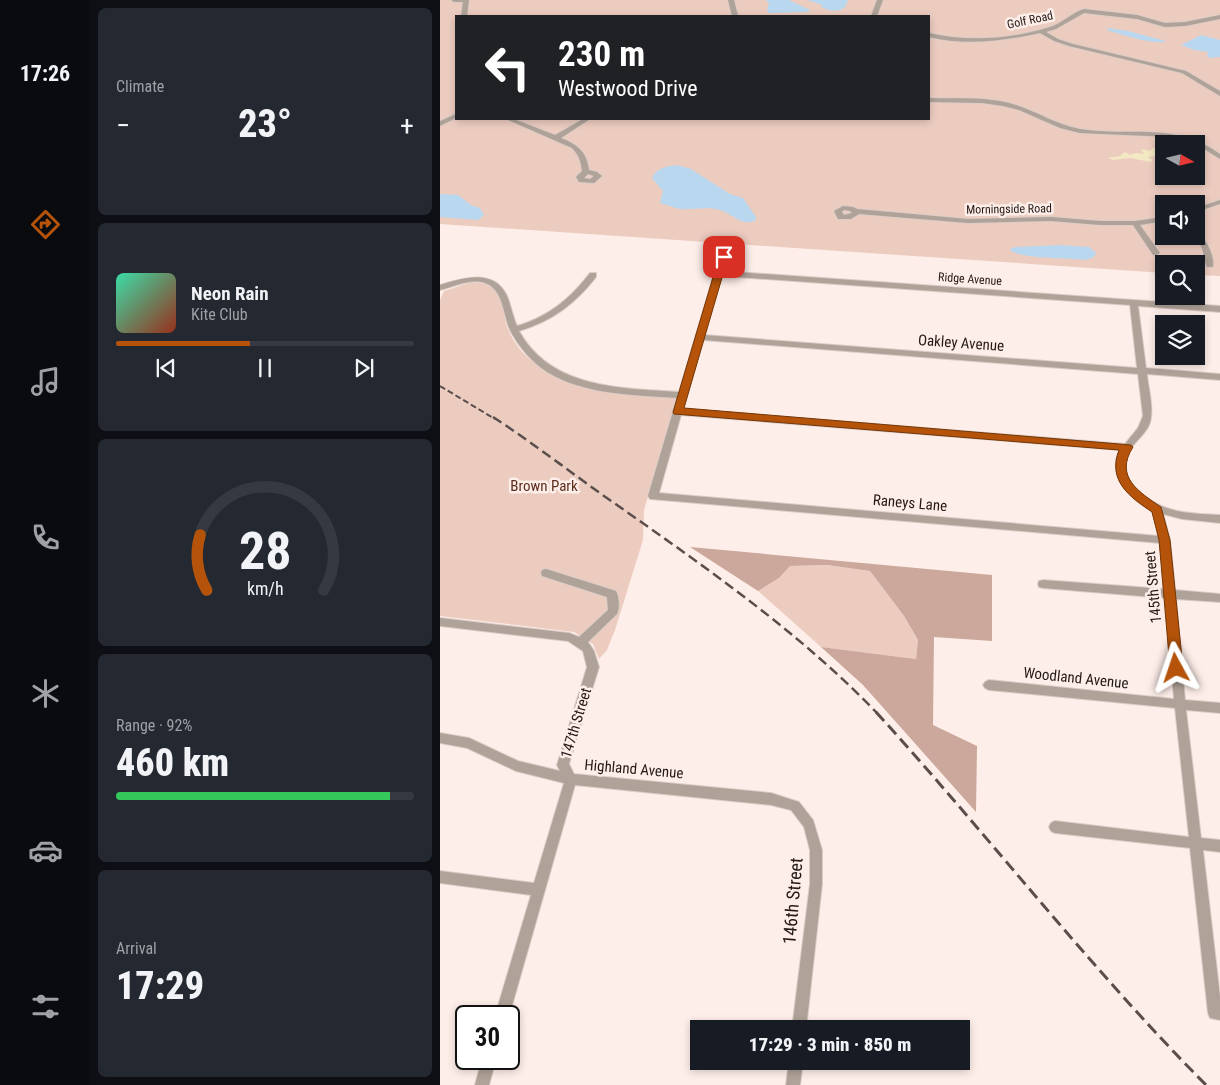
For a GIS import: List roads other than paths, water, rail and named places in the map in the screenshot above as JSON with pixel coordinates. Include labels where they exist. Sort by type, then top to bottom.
[{"type":"street","points":[[454,0],[466,0],[464,15]]},
{"type":"street","points":[[731,0],[735,15]]},
{"type":"street","points":[[874,15],[880,0]]},
{"type":"street","name":"Golf Road","points":[[930,35],[958,40],[986,40],[1041,31],[1062,25],[1070,16],[1084,11],[1137,17],[1165,25],[1185,24],[1220,17]]},
{"type":"street","points":[[1041,31],[1056,40],[1071,45],[1184,72],[1220,94]]},
{"type":"street","points":[[930,100],[1011,106],[1050,123],[1096,134],[1149,132],[1176,136],[1205,145],[1220,157]]},
{"type":"street","points":[[440,124],[455,116]]},
{"type":"street","points":[[512,120],[557,137],[578,149],[585,159],[586,172]]},
{"type":"street","points":[[557,137],[585,120]]},
{"type":"street","points":[[1205,207],[1220,202]]},
{"type":"street","name":"Morningside Road","points":[[855,210],[968,222],[1051,219],[1100,224],[1155,220]]},
{"type":"street","points":[[1135,223],[1156,253]]},
{"type":"street","points":[[728,240],[678,412],[1128,447]]},
{"type":"street","points":[[1205,245],[1210,265]]},
{"type":"street","name":"Ridge Avenue","points":[[719,273],[1220,309]]},
{"type":"street","points":[[514,330],[537,323],[561,310],[578,296],[593,275]]},
{"type":"street","points":[[440,288],[467,280],[488,281],[501,290],[514,330],[535,358],[555,373],[598,387],[682,395]]},
{"type":"street","points":[[1134,302],[1147,416],[1140,434],[1124,452],[1120,467],[1126,484],[1135,494],[1158,510],[1174,514],[1220,519]]},
{"type":"street","name":"Oakley Avenue","points":[[700,337],[1220,377]]},
{"type":"street","name":"Raneys Lane","points":[[678,412],[653,496],[1164,540]]},
{"type":"street","name":"145th Street","points":[[1158,510],[1164,540],[1195,843],[1218,1013]]},
{"type":"street","points":[[440,622],[569,637],[581,642],[613,612],[612,594],[546,573]]},
{"type":"street","points":[[1043,584],[1220,598]]},
{"type":"street","name":"147th Street","points":[[505,1005],[571,779],[563,765],[593,667],[592,654],[581,642]]},
{"type":"street","name":"Woodland Avenue","points":[[989,685],[1220,708]]},
{"type":"street","name":"Highland Avenue","points":[[440,738],[469,743],[516,766],[571,779],[771,799]]},
{"type":"street","name":"146th Street","points":[[771,799],[795,806],[809,824],[816,850],[816,884],[800,1020]]},
{"type":"street","points":[[1055,827],[1220,846]]},
{"type":"street","points":[[440,877],[538,890]]},
{"type":"street","points":[[482,1085],[486,1070]]},
{"type":"street","points":[[793,1085],[795,1070]]},
{"type":"water","points":[[766,0],[789,0],[810,10],[808,12],[769,13],[767,11],[769,4]]},
{"type":"water","points":[[807,0],[848,0],[845,7],[833,11]]},
{"type":"water","points":[[1108,28],[1166,41],[1154,42],[1137,39],[1107,30]]},
{"type":"water","points":[[1201,35],[1220,40],[1220,57],[1210,58],[1207,56],[1208,52],[1194,50],[1181,45]]},
{"type":"water","points":[[677,165],[691,169],[730,194],[743,198],[756,217],[756,220],[751,222],[742,221],[715,209],[681,209],[662,204],[660,202],[663,191],[652,178],[659,170]]},
{"type":"water","points":[[440,194],[458,195],[471,205],[480,208],[484,215],[478,220],[440,217]]},
{"type":"water","points":[[1059,245],[1089,247],[1096,253],[1094,257],[1087,260],[1026,256],[1011,251],[1011,248],[1017,247]]},
{"type":"railway","points":[[440,386],[495,419]]},
{"type":"railway","points":[[493,417],[525,438],[752,603],[817,656],[876,712]]},
{"type":"railway","points":[[876,712],[1080,948],[1206,1085]]},
{"type":"park label","name":"Brown Park","points":[[544,486]]}]
